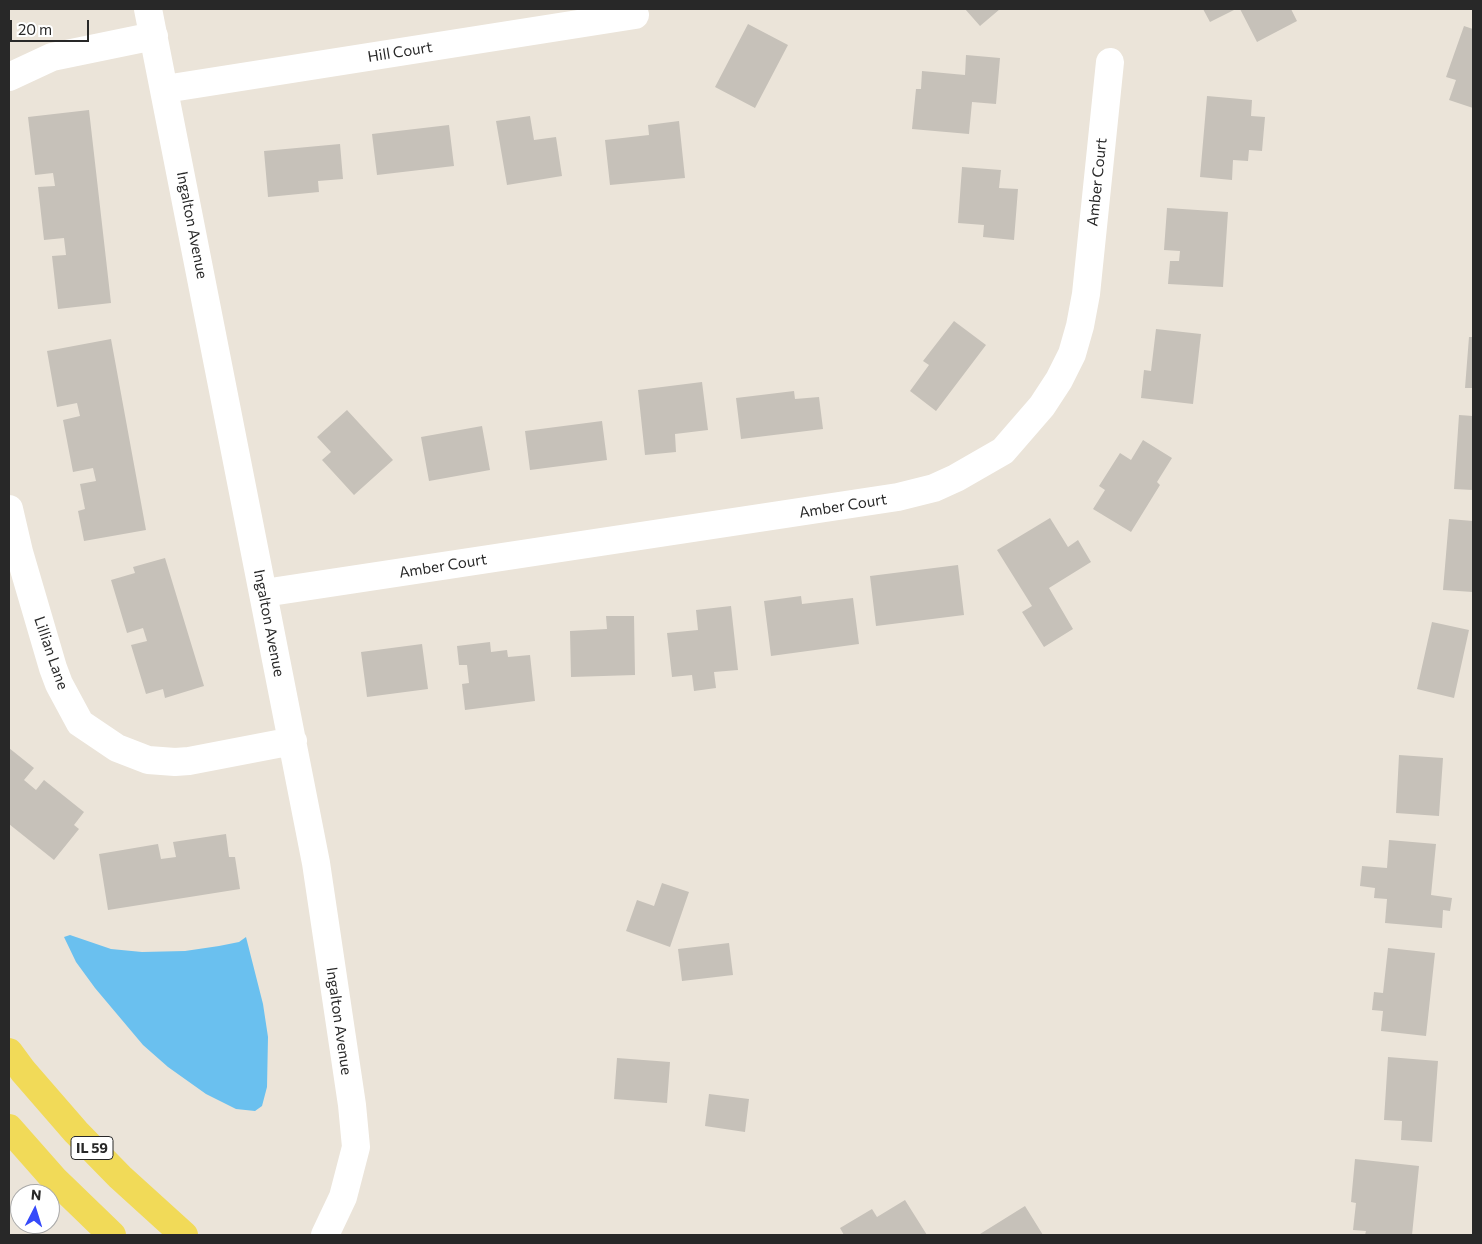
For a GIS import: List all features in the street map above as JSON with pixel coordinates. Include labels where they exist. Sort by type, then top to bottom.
[{"type":"main road","name":"IL 59","points":[[9,1052],[23,1072],[82,1138],[120,1177],[184,1235]]},
{"type":"main road","points":[[9,1128],[54,1178],[112,1235]]},
{"type":"street","name":"Ingalton Avenue","points":[[148,9],[316,863],[352,1105],[356,1147],[343,1197],[325,1235]]},
{"type":"street","name":"Hill Court","points":[[165,89],[635,15]]},
{"type":"street","points":[[9,77],[52,57],[154,36]]},
{"type":"street","name":"Amber Court","points":[[264,593],[898,497],[934,488],[956,478],[1003,451],[1042,406],[1059,380],[1072,354],[1080,326],[1086,294],[1110,62]]},
{"type":"street","name":"Lillian Lane","points":[[9,509],[19,552],[53,668],[80,723],[117,748],[148,760],[189,761],[292,742]]},
{"type":"water","points":[[70,935],[111,949],[142,952],[185,951],[239,942],[246,937],[263,1004],[268,1037],[267,1087],[262,1106],[255,1111],[236,1109],[206,1094],[168,1067],[143,1045],[95,988],[76,962],[64,937]]},
{"type":"building","points":[[965,9],[1000,9],[980,26]]},
{"type":"building","points":[[1203,9],[1236,9],[1210,22]]},
{"type":"building","points":[[1240,9],[1291,9],[1297,21],[1257,42]]},
{"type":"building","points":[[748,24],[788,45],[755,108],[715,87]]},
{"type":"building","points":[[1464,26],[1473,29],[1473,108],[1449,100],[1456,80],[1446,77]]},
{"type":"building","points":[[966,55],[1000,58],[996,104],[972,102],[969,134],[912,129],[916,89],[921,89],[922,71],[965,75]]},
{"type":"building","points":[[1207,96],[1252,100],[1251,116],[1265,117],[1262,151],[1249,150],[1248,161],[1233,160],[1232,180],[1200,177]]},
{"type":"building","points":[[89,110],[111,303],[58,309],[52,256],[66,255],[64,238],[44,240],[38,187],[55,186],[53,173],[35,175],[28,117]]},
{"type":"building","points":[[530,116],[534,140],[556,137],[562,176],[507,185],[496,121]]},
{"type":"building","points":[[679,121],[685,178],[610,185],[605,140],[649,135],[648,125]]},
{"type":"building","points":[[449,125],[454,166],[377,175],[372,134]]},
{"type":"building","points":[[340,144],[343,179],[318,181],[319,192],[268,197],[264,151]]},
{"type":"building","points":[[962,167],[1001,170],[999,188],[1018,189],[1014,240],[983,237],[984,225],[958,223]]},
{"type":"building","points":[[1167,208],[1228,212],[1223,287],[1168,284],[1170,261],[1179,261],[1180,251],[1164,250]]},
{"type":"building","points":[[954,321],[986,345],[936,411],[910,391],[929,365],[923,361]]},
{"type":"building","points":[[1156,329],[1201,334],[1193,404],[1141,398],[1144,370],[1151,371]]},
{"type":"building","points":[[1469,337],[1473,337],[1473,388],[1465,388]]},
{"type":"building","points":[[111,339],[146,530],[84,541],[78,511],[85,509],[80,484],[96,481],[93,468],[73,472],[63,420],[80,416],[77,403],[57,407],[47,351]]},
{"type":"building","points":[[702,382],[708,430],[675,434],[676,452],[645,455],[638,390]]},
{"type":"building","points":[[794,391],[795,399],[819,397],[823,429],[741,439],[736,398]]},
{"type":"building","points":[[347,410],[393,460],[354,495],[322,460],[331,452],[317,437]]},
{"type":"building","points":[[1459,415],[1473,416],[1473,490],[1454,489]]},
{"type":"building","points":[[602,421],[607,460],[530,470],[525,431]]},
{"type":"building","points":[[482,426],[490,470],[429,481],[421,437]]},
{"type":"building","points":[[1143,440],[1172,458],[1157,482],[1160,485],[1131,532],[1093,509],[1105,490],[1099,486],[1120,453],[1131,460]]},
{"type":"building","points":[[1050,518],[1068,547],[1078,540],[1091,562],[1049,588],[1073,629],[1044,647],[1022,612],[1032,606],[997,550]]},
{"type":"building","points":[[1449,519],[1473,521],[1473,592],[1443,590]]},
{"type":"building","points":[[165,558],[204,686],[165,698],[163,689],[146,694],[131,645],[147,641],[143,628],[127,633],[111,580],[135,573],[133,567]]},
{"type":"building","points":[[958,565],[964,615],[876,626],[870,576]]},
{"type":"building","points":[[801,596],[802,604],[853,598],[859,644],[771,656],[764,601]]},
{"type":"building","points":[[731,606],[738,670],[714,672],[716,688],[694,691],[692,675],[672,677],[667,633],[698,630],[696,610]]},
{"type":"building","points":[[606,616],[634,616],[635,675],[571,677],[570,631],[607,629]]},
{"type":"building","points":[[1432,622],[1469,630],[1454,698],[1417,689]]},
{"type":"building","points":[[490,642],[491,652],[507,650],[508,657],[530,655],[535,701],[465,710],[462,684],[469,683],[467,665],[459,665],[457,646]]},
{"type":"building","points":[[422,644],[428,689],[367,697],[361,652]]},
{"type":"building","points":[[9,748],[34,768],[24,780],[36,790],[44,780],[84,812],[74,825],[79,829],[54,860],[9,824]]},
{"type":"building","points":[[1399,755],[1443,758],[1439,816],[1396,813]]},
{"type":"building","points":[[226,834],[229,857],[235,857],[240,889],[108,910],[99,854],[158,844],[161,859],[176,857],[173,842]]},
{"type":"building","points":[[1389,840],[1436,844],[1431,895],[1452,898],[1450,911],[1443,910],[1442,928],[1385,923],[1387,899],[1374,898],[1375,888],[1360,886],[1362,866],[1387,868]]},
{"type":"building","points":[[662,883],[689,892],[670,947],[626,931],[637,900],[654,906]]},
{"type":"building","points":[[729,943],[733,975],[682,981],[678,949]]},
{"type":"building","points":[[1388,948],[1435,953],[1426,1036],[1381,1031],[1383,1011],[1372,1010],[1374,992],[1383,993]]},
{"type":"building","points":[[1388,1057],[1438,1061],[1432,1142],[1401,1140],[1402,1121],[1384,1120]]},
{"type":"building","points":[[617,1058],[670,1062],[667,1103],[614,1099]]},
{"type":"building","points":[[709,1094],[749,1099],[745,1132],[705,1126]]},
{"type":"building","points":[[1355,1159],[1419,1166],[1412,1235],[1365,1235],[1366,1231],[1353,1230],[1356,1203],[1351,1202]]},
{"type":"building","points":[[905,1200],[927,1235],[844,1235],[840,1228],[872,1209],[877,1217]]},
{"type":"building","points":[[1025,1206],[1043,1235],[980,1234]]}]
